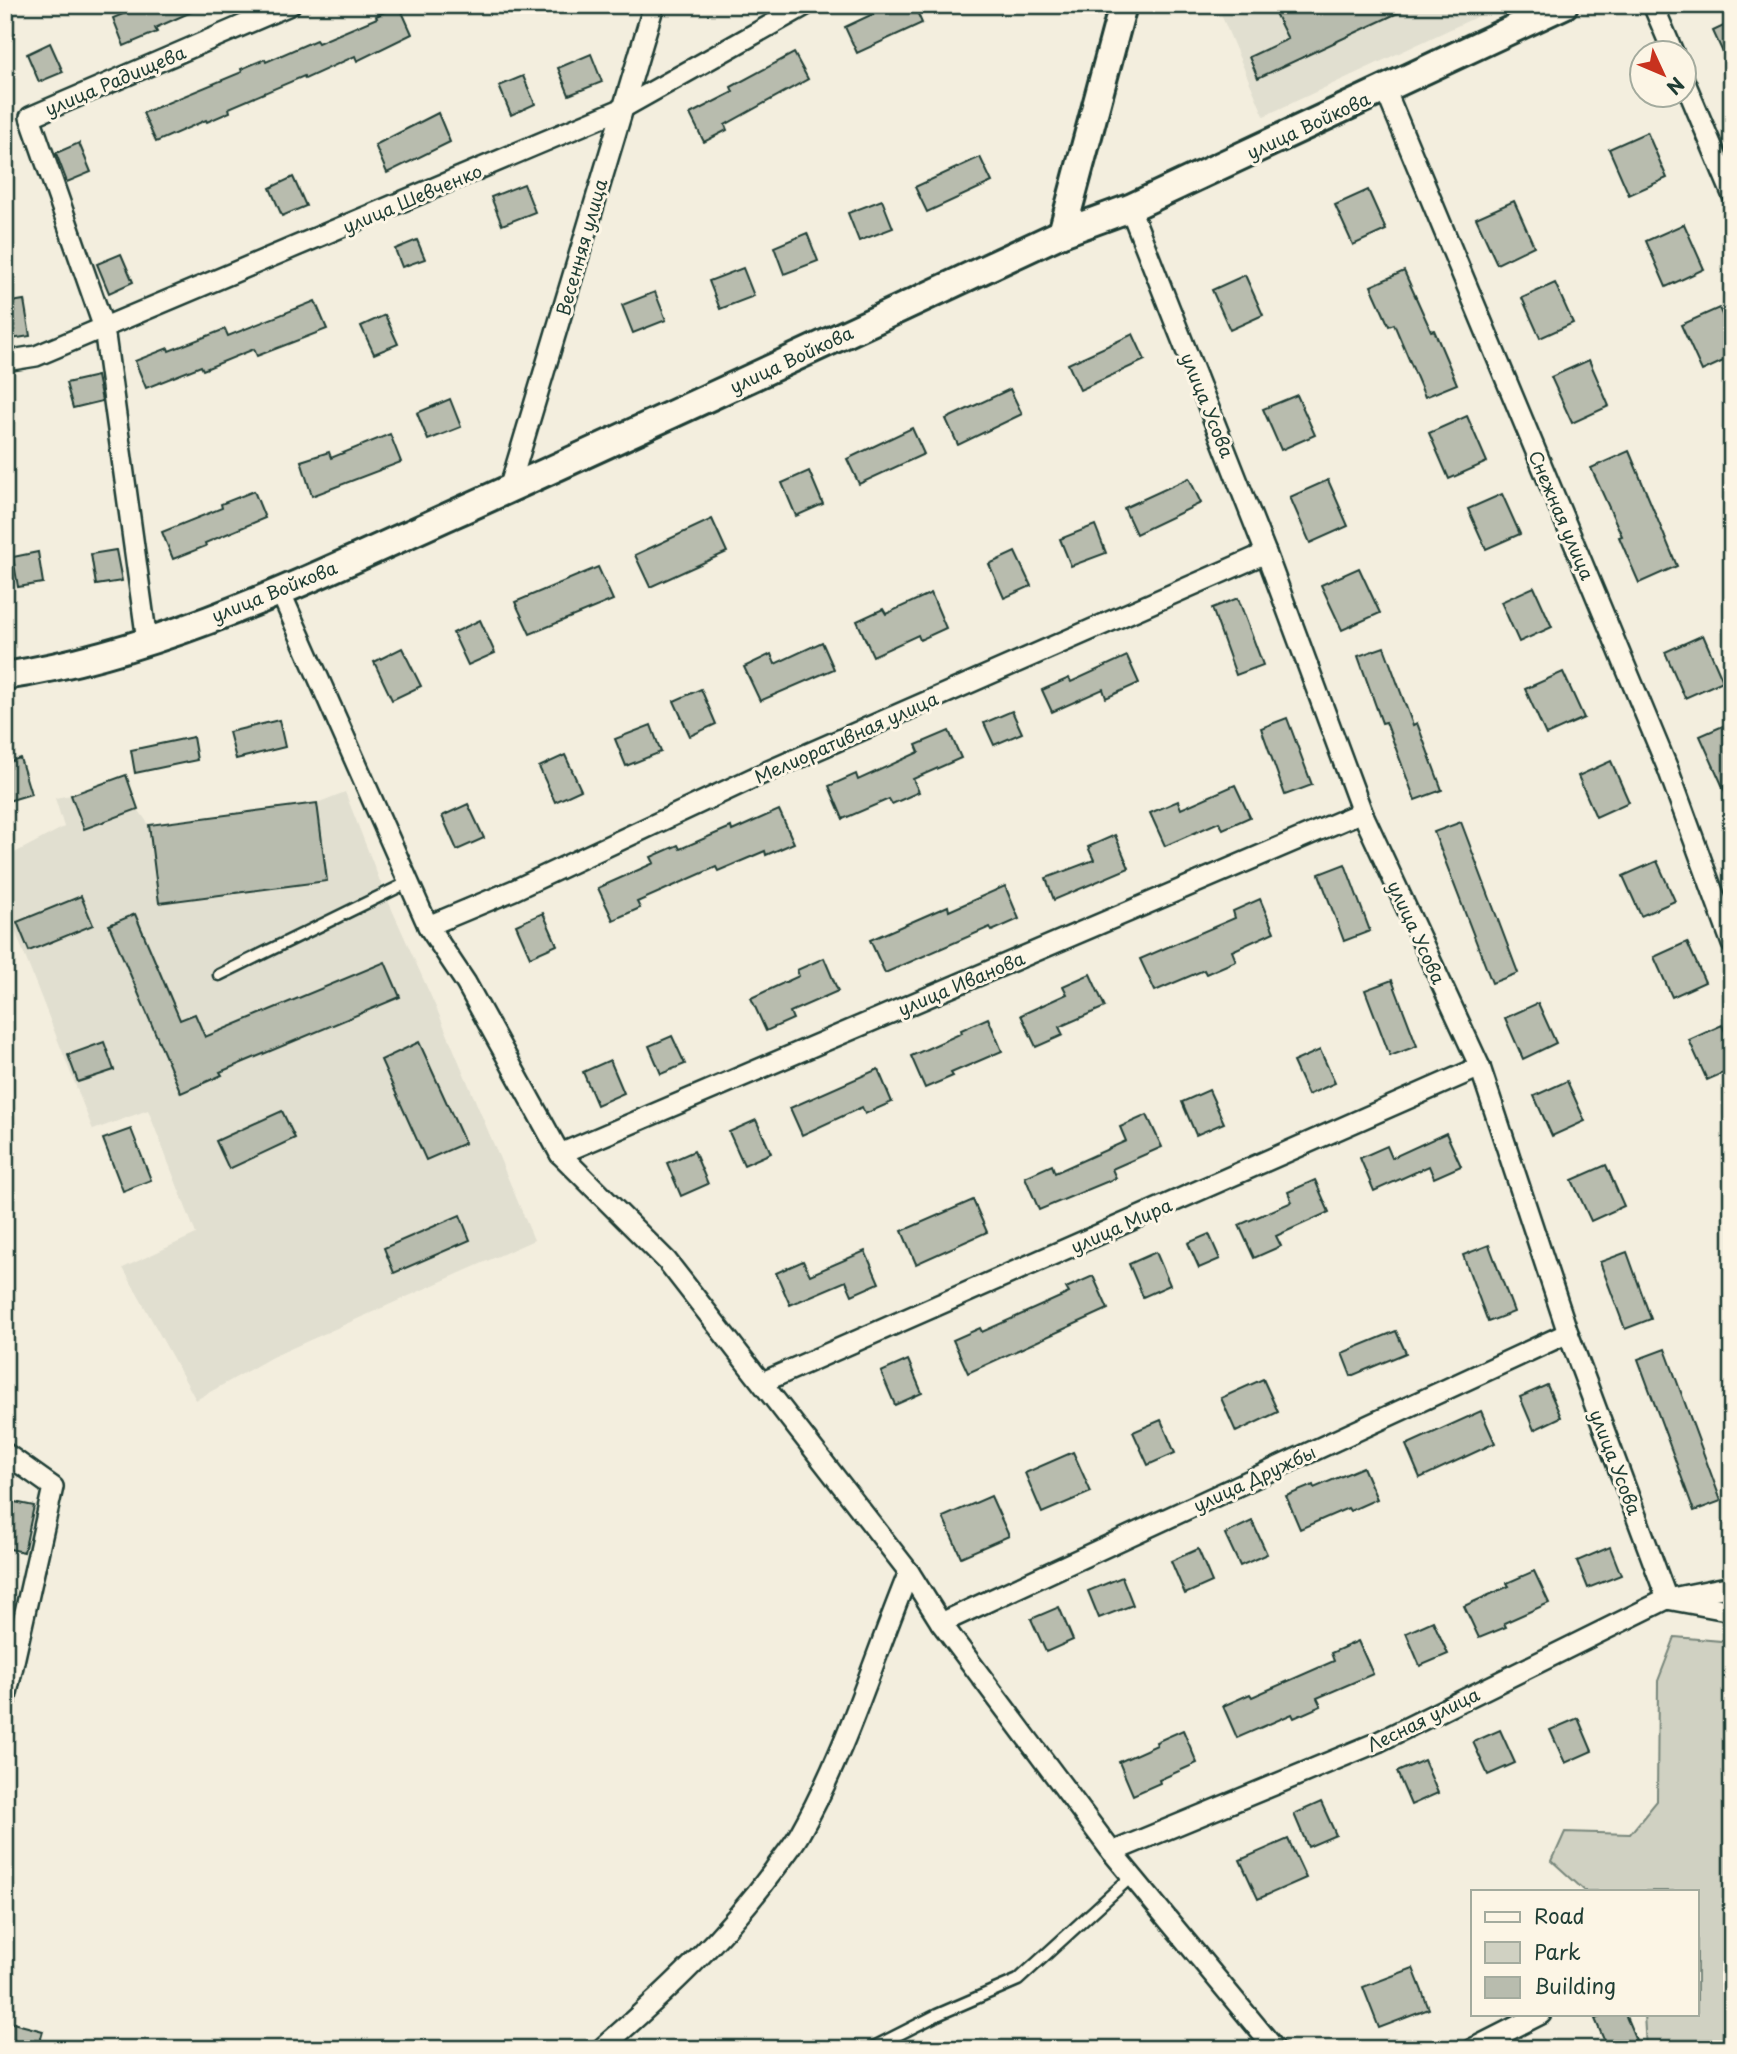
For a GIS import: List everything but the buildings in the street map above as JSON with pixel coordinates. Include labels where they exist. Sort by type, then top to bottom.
[{"type":"main road","points":[[1062,233],[1123,5]]},
{"type":"main road","name":"улица Войкова","points":[[5,676],[48,669],[147,641],[280,591],[509,489],[1062,233],[1129,208],[1564,5]]},
{"type":"street","name":"улица Радищева","points":[[104,328],[30,117],[290,5]]},
{"type":"street","name":"Весенняя улица","points":[[509,489],[654,5]]},
{"type":"street","name":"улица Шевченко","points":[[5,361],[36,356],[621,110],[806,5]]},
{"type":"street","points":[[1653,5],[1667,38]]},
{"type":"street","name":"Снежная улица","points":[[1385,89],[1668,769],[1732,944]]},
{"type":"street","points":[[1697,108],[1732,194]]},
{"type":"street","name":"улица Усова","points":[[1129,208],[1266,553],[1362,812],[1480,1067],[1567,1333],[1667,1599]]},
{"type":"street","points":[[104,328],[147,641]]},
{"type":"street","name":"Мелиоративная улица","points":[[428,926],[514,890],[755,777],[1266,553]]},
{"type":"street","points":[[280,591],[428,926],[466,983],[560,1154],[667,1261],[909,1572],[941,1623],[1112,1852],[1275,2049]]},
{"type":"street","name":"улица Иванова","points":[[560,1154],[1362,812]]},
{"type":"street","name":"улица Мира","points":[[763,1382],[1480,1067]]},
{"type":"street","name":"улица Дружбы","points":[[941,1623],[1567,1333]]},
{"type":"street","points":[[5,1453],[53,1487],[5,1702]]},
{"type":"street","points":[[601,2049],[705,1953],[760,1890],[797,1838],[838,1756],[909,1572]]},
{"type":"street","name":"Лесная улица","points":[[1112,1852],[1378,1742],[1667,1599],[1732,1587]]},
{"type":"street","points":[[1667,1599],[1732,1611]]},
{"type":"street","points":[[1472,2049],[1537,2016]]},
{"type":"lane","points":[[219,975],[409,882]]},
{"type":"lane","points":[[870,2049],[937,2015],[1018,1980],[1132,1876]]},
{"type":"shaded area","points":[[1217,5],[1502,5],[1264,116]]},
{"type":"shaded area","points":[[126,775],[138,809],[149,825],[317,803],[345,792],[385,894],[534,1240],[272,1357],[196,1400],[123,1268],[196,1234],[148,1110],[93,1130],[5,905],[5,858],[64,827],[55,798]]},
{"type":"green space","points":[[1675,1637],[1732,1642],[1732,2049],[1646,2049],[1644,2016],[1698,2016],[1698,1890],[1584,1890],[1552,1861],[1565,1832],[1630,1834],[1657,1801],[1658,1681]]}]
